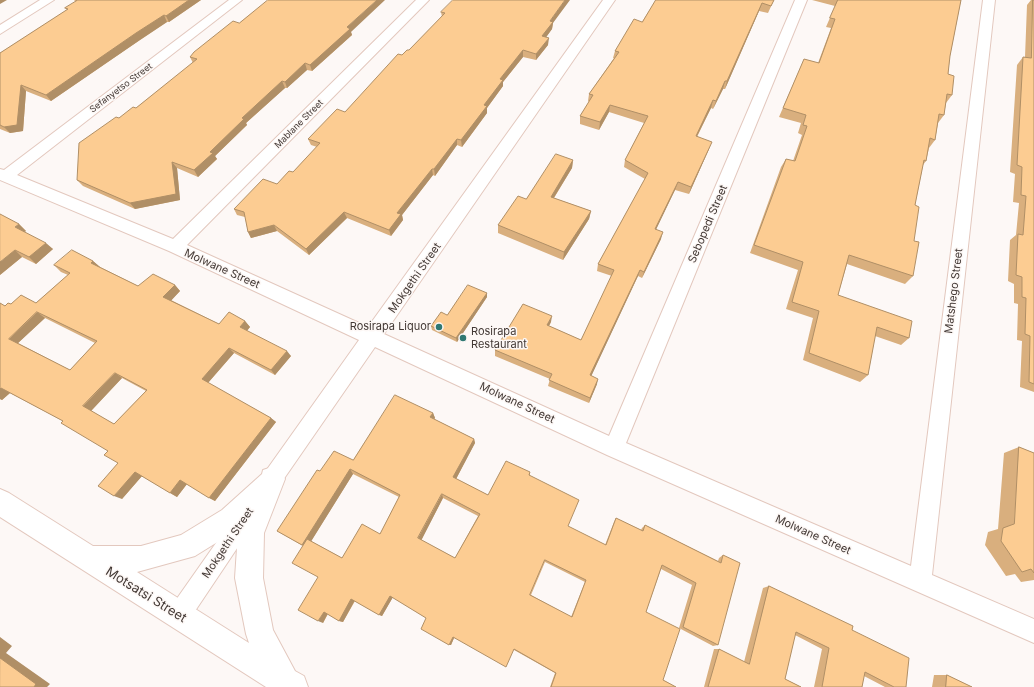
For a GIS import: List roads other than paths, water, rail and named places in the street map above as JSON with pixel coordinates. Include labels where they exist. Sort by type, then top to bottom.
[{"type":"street","points":[[0,30],[48,0]]},
{"type":"street","name":"Sefanyetso Street","points":[[3,175],[236,0]]},
{"type":"street","name":"Mablane Street","points":[[175,247],[423,0]]},
{"type":"street","name":"Mokgethi Street","points":[[179,615],[272,479],[609,0]]},
{"type":"street","name":"Sebopedi Street","points":[[614,448],[801,0]]},
{"type":"street","name":"Matshego Street","points":[[920,581],[989,0]]},
{"type":"street","name":"Molwane Street","points":[[3,175],[175,247],[614,448],[1034,631]]},
{"type":"street","points":[[90,559],[140,559],[186,547],[230,519],[272,479]]},
{"type":"street","points":[[272,479],[251,534],[249,578],[260,634],[289,685]]},
{"type":"street","name":"Motsatsi Street","points":[[0,502],[289,685]]},
{"type":"place","name":"Rosirapa Liquor","points":[[439,327]]},
{"type":"place","name":"Rosirapa Restaurant","points":[[463,338]]}]
